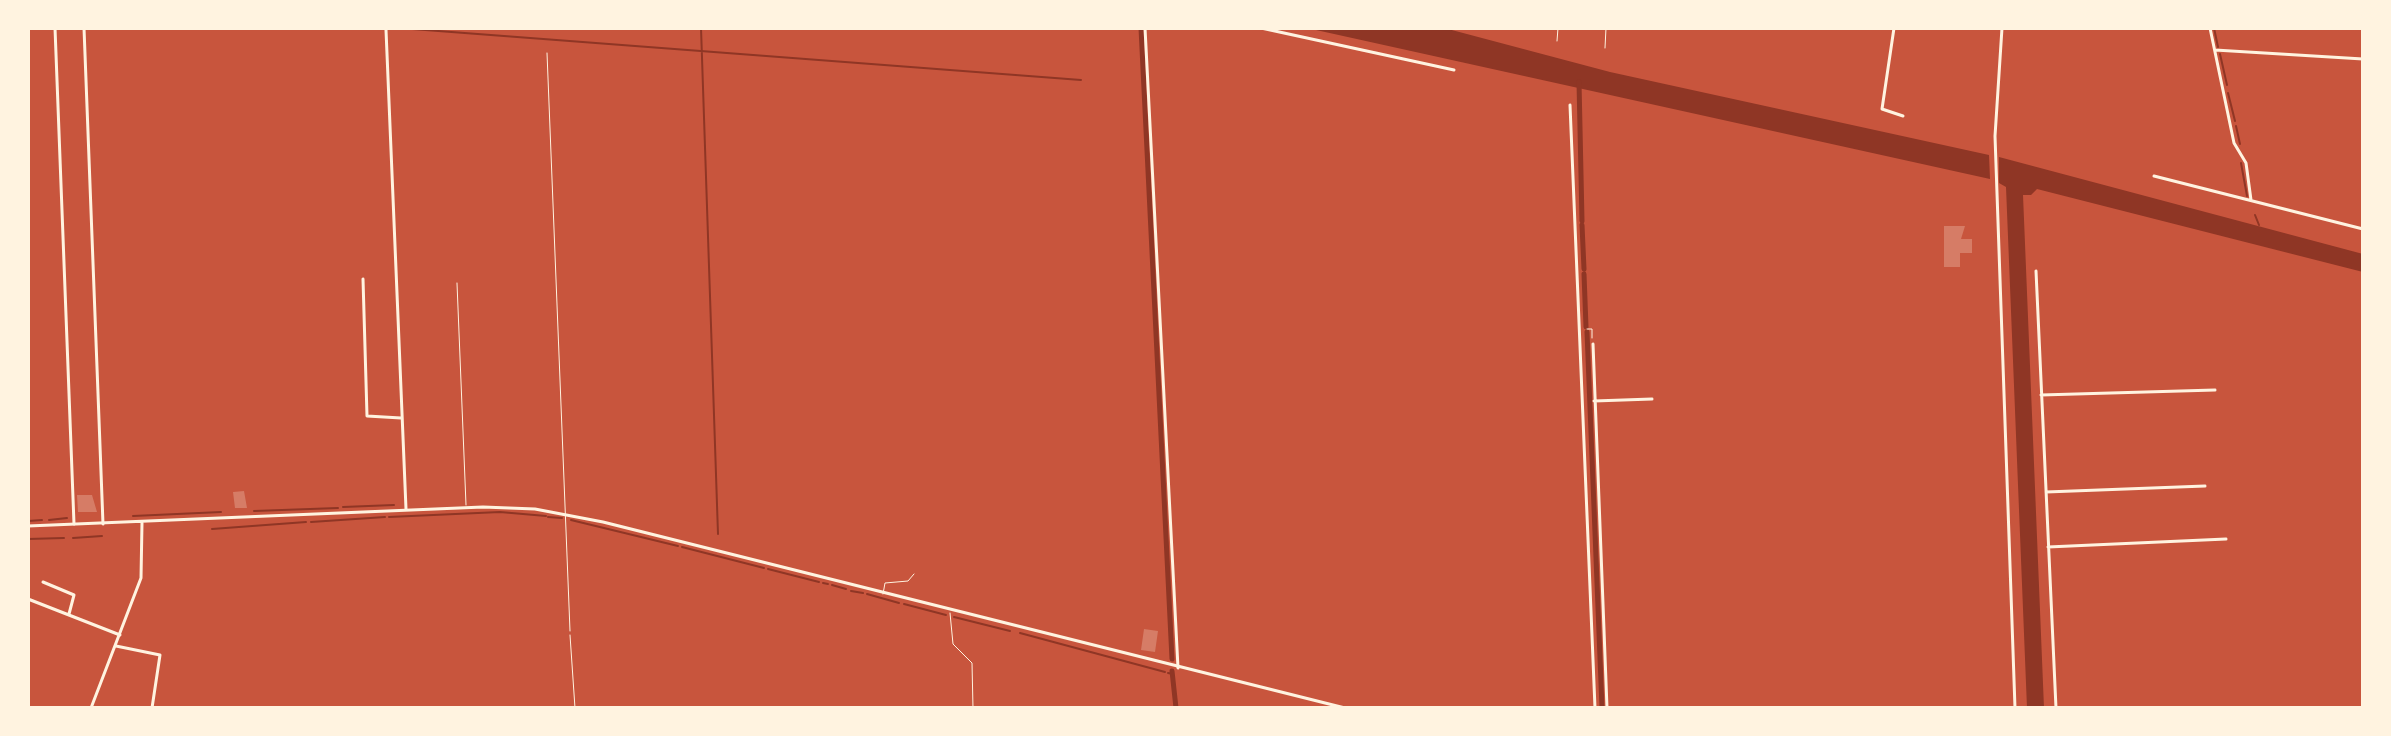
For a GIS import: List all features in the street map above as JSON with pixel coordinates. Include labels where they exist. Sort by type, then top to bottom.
[{"type":"street","points":[[55,28],[74,525]]},
{"type":"street","points":[[84,28],[103,524]]},
{"type":"street","points":[[1145,28],[1178,668]]},
{"type":"street","points":[[1261,28],[1454,70]]},
{"type":"street","points":[[1894,28],[1882,109],[1903,116]]},
{"type":"street","points":[[2002,28],[1995,136],[2015,708]]},
{"type":"street","points":[[2210,28],[2234,143],[2246,163],[2251,200]]},
{"type":"street","points":[[386,30],[406,510]]},
{"type":"street","points":[[2214,50],[2363,59]]},
{"type":"street","points":[[1570,105],[1595,708]]},
{"type":"street","points":[[2154,176],[2363,229]]},
{"type":"street","points":[[2036,271],[2056,708]]},
{"type":"street","points":[[363,279],[367,416],[401,418]]},
{"type":"street","points":[[1593,344],[1607,708]]},
{"type":"street","points":[[2041,395],[2215,390]]},
{"type":"street","points":[[1594,401],[1652,399]]},
{"type":"street","points":[[2046,492],[2205,486]]},
{"type":"street","points":[[28,526],[516,507],[566,514],[1345,708]]},
{"type":"street","points":[[91,708],[141,578],[142,523]]},
{"type":"street","points":[[2048,547],[2226,539]]},
{"type":"street","points":[[43,582],[74,595],[69,614]]},
{"type":"street","points":[[28,599],[120,635]]},
{"type":"street","points":[[116,646],[160,655],[152,708]]},
{"type":"lane","points":[[1557,41],[1558,28]]},
{"type":"lane","points":[[1605,48],[1606,28]]},
{"type":"lane","points":[[547,53],[570,631]]},
{"type":"lane","points":[[457,283],[466,508]]},
{"type":"lane","points":[[883,594],[885,583],[911,580],[914,574]]},
{"type":"lane","points":[[950,610],[953,644],[972,663],[973,708]]},
{"type":"path","points":[[1580,330],[1592,329],[1593,344]]},
{"type":"path","points":[[570,631],[575,708]]},
{"type":"shaded area","points":[[1307,28],[1448,29],[1610,72],[1989,155],[1990,179]]},
{"type":"shaded area","points":[[1999,157],[2363,254],[2363,272],[2037,189],[2031,195],[2023,195],[2044,708],[2027,708],[2006,187],[1999,183]]},
{"type":"building","points":[[1944,226],[1965,226],[1961,239],[1972,239],[1972,253],[1960,253],[1960,267],[1944,267]]},
{"type":"building","points":[[244,491],[247,508],[235,508],[233,492]]},
{"type":"building","points":[[77,495],[92,495],[97,512],[78,512]]},
{"type":"building","points":[[1144,629],[1158,631],[1155,652],[1141,650]]},
{"type":"waterway","points":[[399,28],[1081,80]]},
{"type":"waterway","points":[[701,28],[718,534]]},
{"type":"waterway","points":[[1141,28],[1172,659]]},
{"type":"waterway","points":[[2214,28],[2218,47]]},
{"type":"waterway","points":[[2220,54],[2227,85]]},
{"type":"waterway","points":[[1579,82],[1582,221]]},
{"type":"waterway","points":[[2228,93],[2235,121]]},
{"type":"waterway","points":[[2236,126],[2240,144]]},
{"type":"waterway","points":[[2241,163],[2247,196]]},
{"type":"waterway","points":[[2255,215],[2259,225]]},
{"type":"waterway","points":[[1582,225],[1584,269]]},
{"type":"waterway","points":[[1584,274],[1586,327]]},
{"type":"waterway","points":[[1587,332],[1602,708]]},
{"type":"waterway","points":[[343,507],[394,505]]},
{"type":"waterway","points":[[254,511],[338,508]]},
{"type":"waterway","points":[[133,516],[221,512]]},
{"type":"waterway","points":[[389,517],[500,512],[546,516]]},
{"type":"waterway","points":[[311,522],[385,517]]},
{"type":"waterway","points":[[548,517],[562,518]]},
{"type":"waterway","points":[[49,520],[67,518]]},
{"type":"waterway","points":[[28,521],[42,520]]},
{"type":"waterway","points":[[571,520],[678,546]]},
{"type":"waterway","points":[[212,529],[306,522]]},
{"type":"waterway","points":[[73,538],[102,536]]},
{"type":"waterway","points":[[28,539],[64,538]]},
{"type":"waterway","points":[[682,547],[764,568]]},
{"type":"waterway","points":[[768,569],[819,582]]},
{"type":"waterway","points":[[823,583],[828,584]]},
{"type":"waterway","points":[[832,585],[846,589]]},
{"type":"waterway","points":[[851,591],[863,593]]},
{"type":"waterway","points":[[867,594],[899,603]]},
{"type":"waterway","points":[[904,604],[946,615]]},
{"type":"waterway","points":[[954,617],[1010,631]]},
{"type":"waterway","points":[[1020,633],[1165,672]]},
{"type":"waterway","points":[[1172,671],[1176,708]]},
{"type":"waterway","points":[[1168,673],[1173,674]]}]
